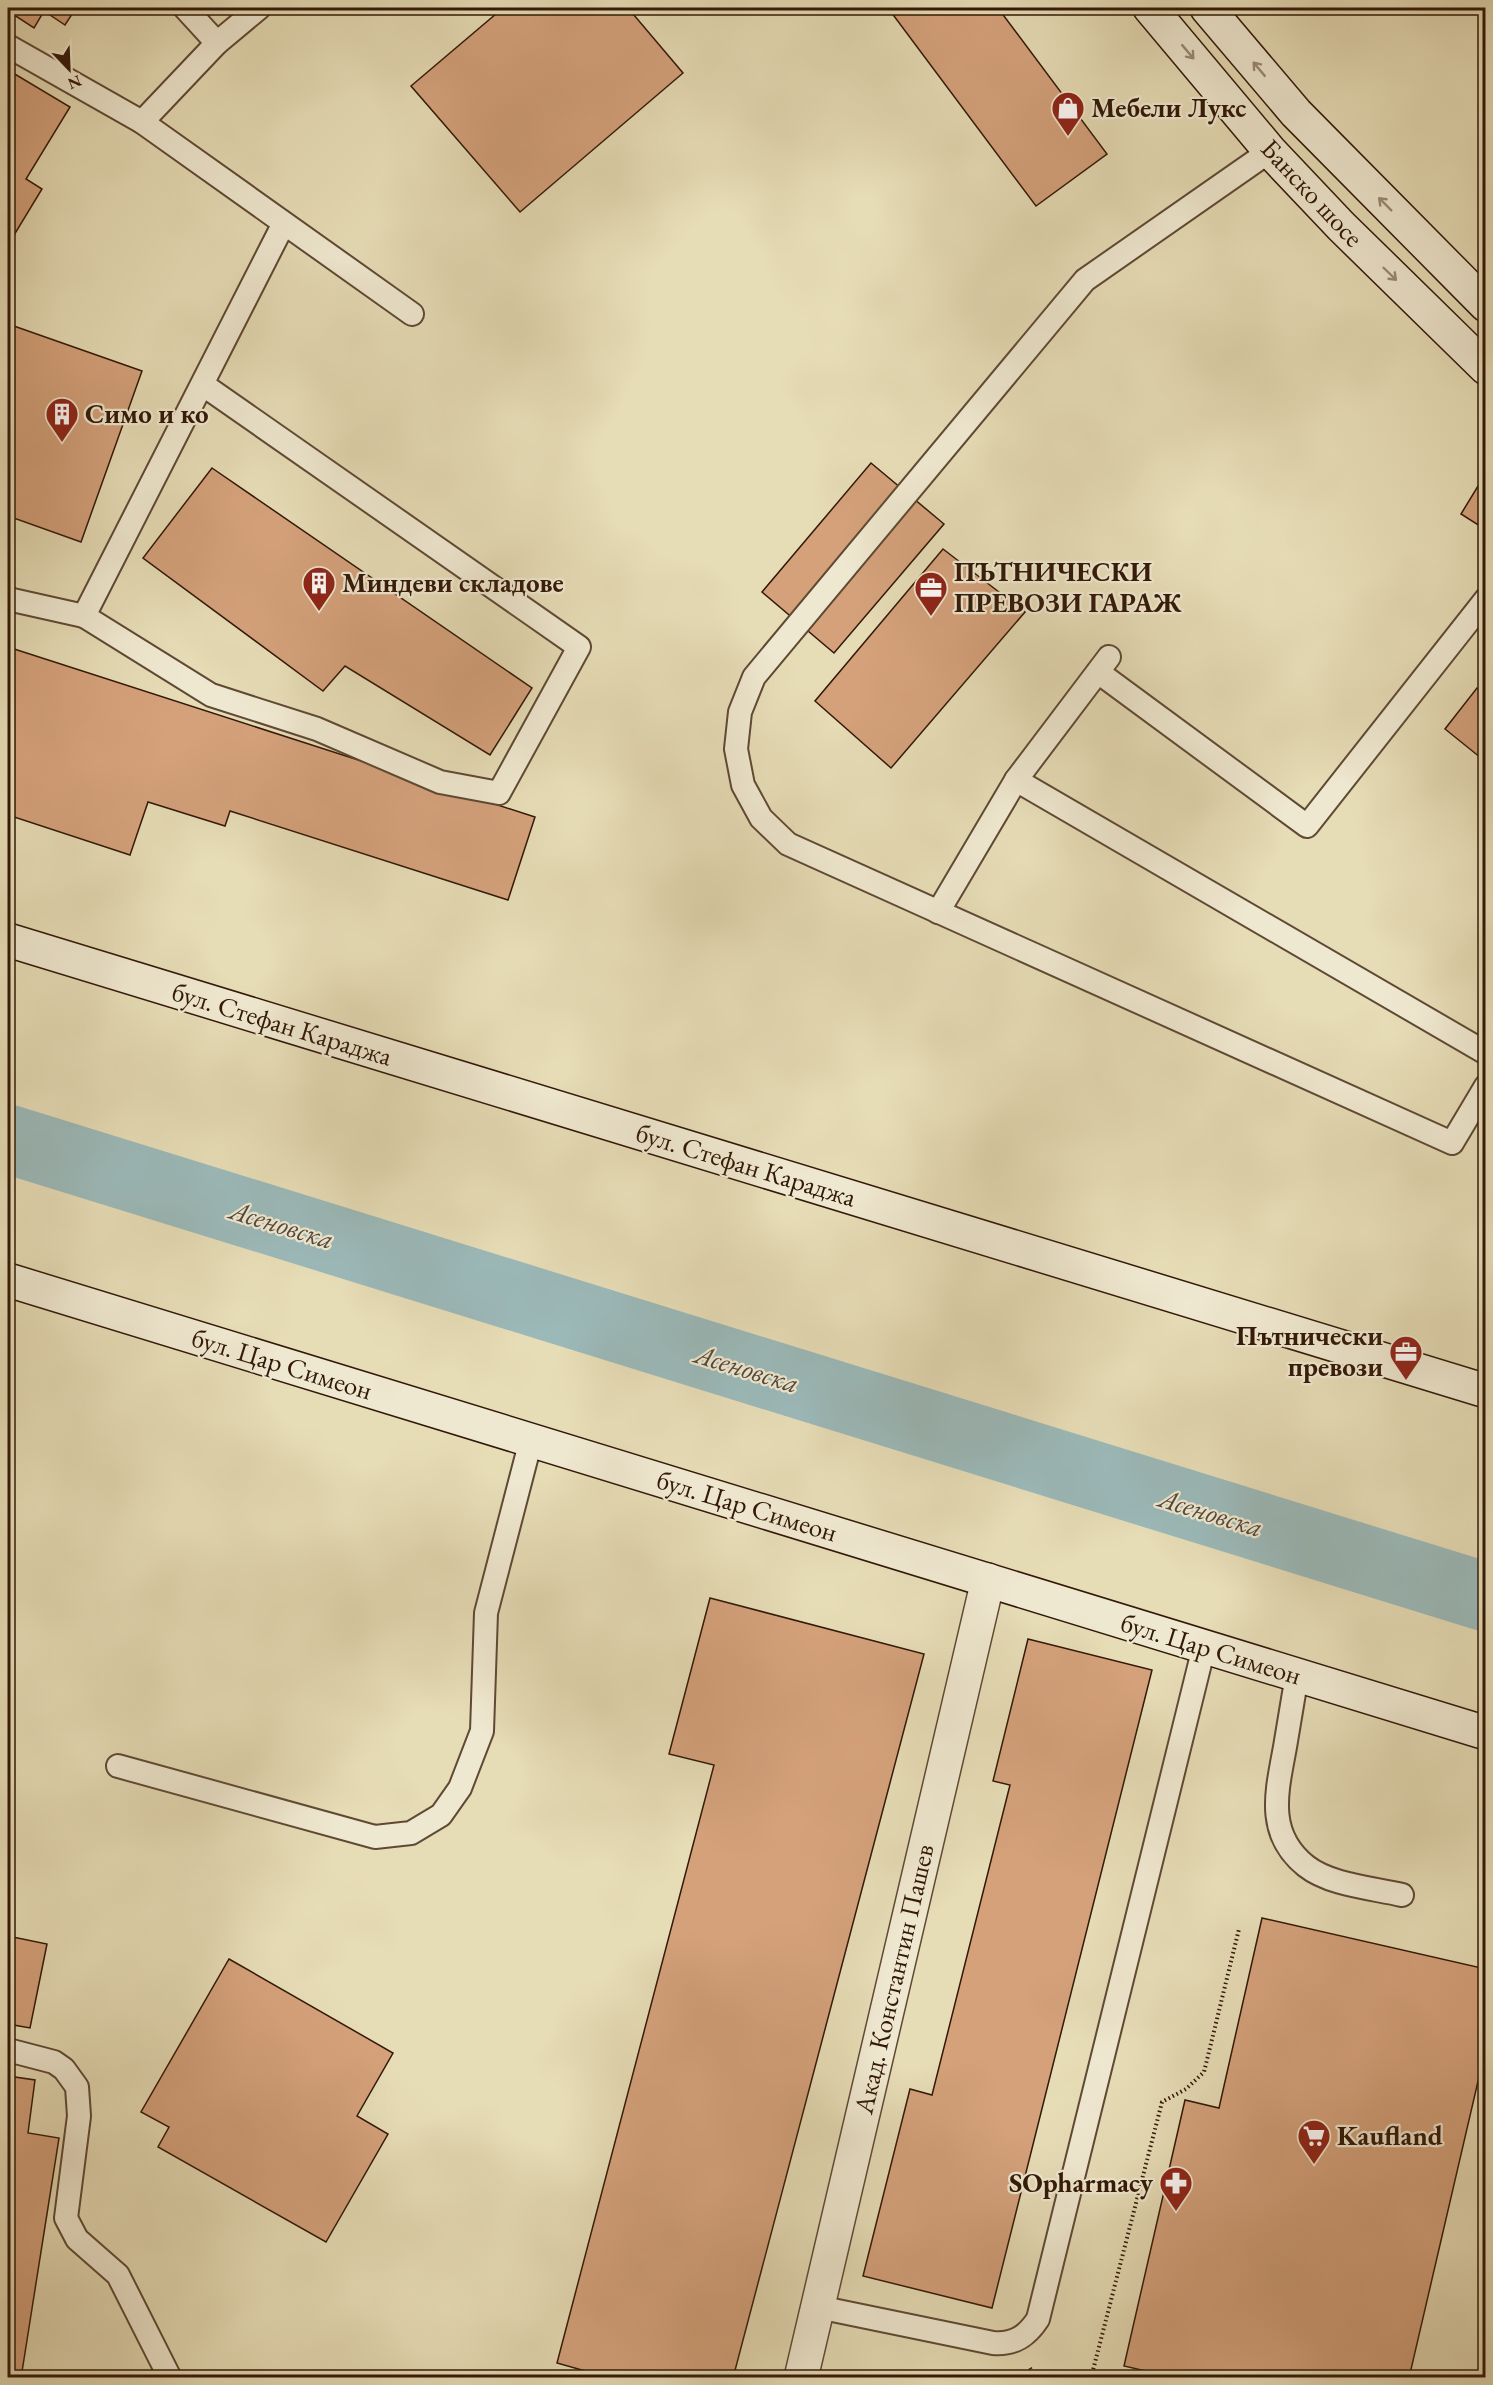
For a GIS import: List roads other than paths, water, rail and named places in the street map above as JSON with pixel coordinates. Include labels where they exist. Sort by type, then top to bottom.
[{"type":"main road","name":"Банско шосе","points":[[1150,8],[1270,151],[1341,226],[1485,368]]},
{"type":"main road","name":"Банско шосе","points":[[1207,8],[1296,113],[1485,305]]},
{"type":"main road","name":"бул. Стефан Караджа","points":[[8,940],[1485,1391]]},
{"type":"main road","name":"бул. Цар Симеон","points":[[8,1280],[1485,1733]]},
{"type":"main road","name":"Акад. Константин Пашев","points":[[801,2378],[988,1580]]},
{"type":"lane","points":[[185,8],[217,43]]},
{"type":"lane","points":[[142,122],[217,43],[259,8]]},
{"type":"lane","points":[[8,46],[142,122],[283,225],[412,314]]},
{"type":"lane","points":[[1270,151],[1085,280],[754,677],[740,712],[736,749],[743,785],[761,818],[788,844],[1452,1143],[1485,1086]]},
{"type":"lane","points":[[84,616],[283,225]]},
{"type":"lane","points":[[8,599],[84,616],[211,695],[316,729],[440,782],[499,793],[579,647],[202,384]]},
{"type":"lane","points":[[939,912],[1016,780],[1104,665],[1307,826],[1485,600]]},
{"type":"lane","points":[[1016,780],[1485,1053]]},
{"type":"lane","points":[[118,1766],[375,1837],[411,1833],[441,1815],[460,1788],[482,1731],[486,1613],[531,1440]]},
{"type":"lane","points":[[818,2307],[1004,2344],[1024,2336],[1038,2319],[1204,1647]]},
{"type":"lane","points":[[1297,1675],[1275,1803],[1278,1827],[1289,1849],[1306,1866],[1328,1877],[1402,1895]]},
{"type":"lane","points":[[8,2050],[54,2062],[64,2069],[77,2087],[79,2116],[66,2218],[77,2239],[118,2275],[170,2378]]},
{"type":"waterway","name":"Асеновска","points":[[8,1139],[1486,1597]]},
{"type":"place","name":"Мебели Лукс","points":[[1068,137]]},
{"type":"place","name":"Симо и ко","points":[[62,443]]},
{"type":"place","name":"Миндеви складове","points":[[319,612]]},
{"type":"place","name":"ПЪТНИЧЕСКИ ПРЕВОЗИ ГАРАЖ","points":[[931,617]]},
{"type":"place","name":"Пътнически превози","points":[[1406,1381]]},
{"type":"place","name":"Kaufland","points":[[1314,2165]]},
{"type":"place","name":"SOpharmacy","points":[[1176,2212]]}]
